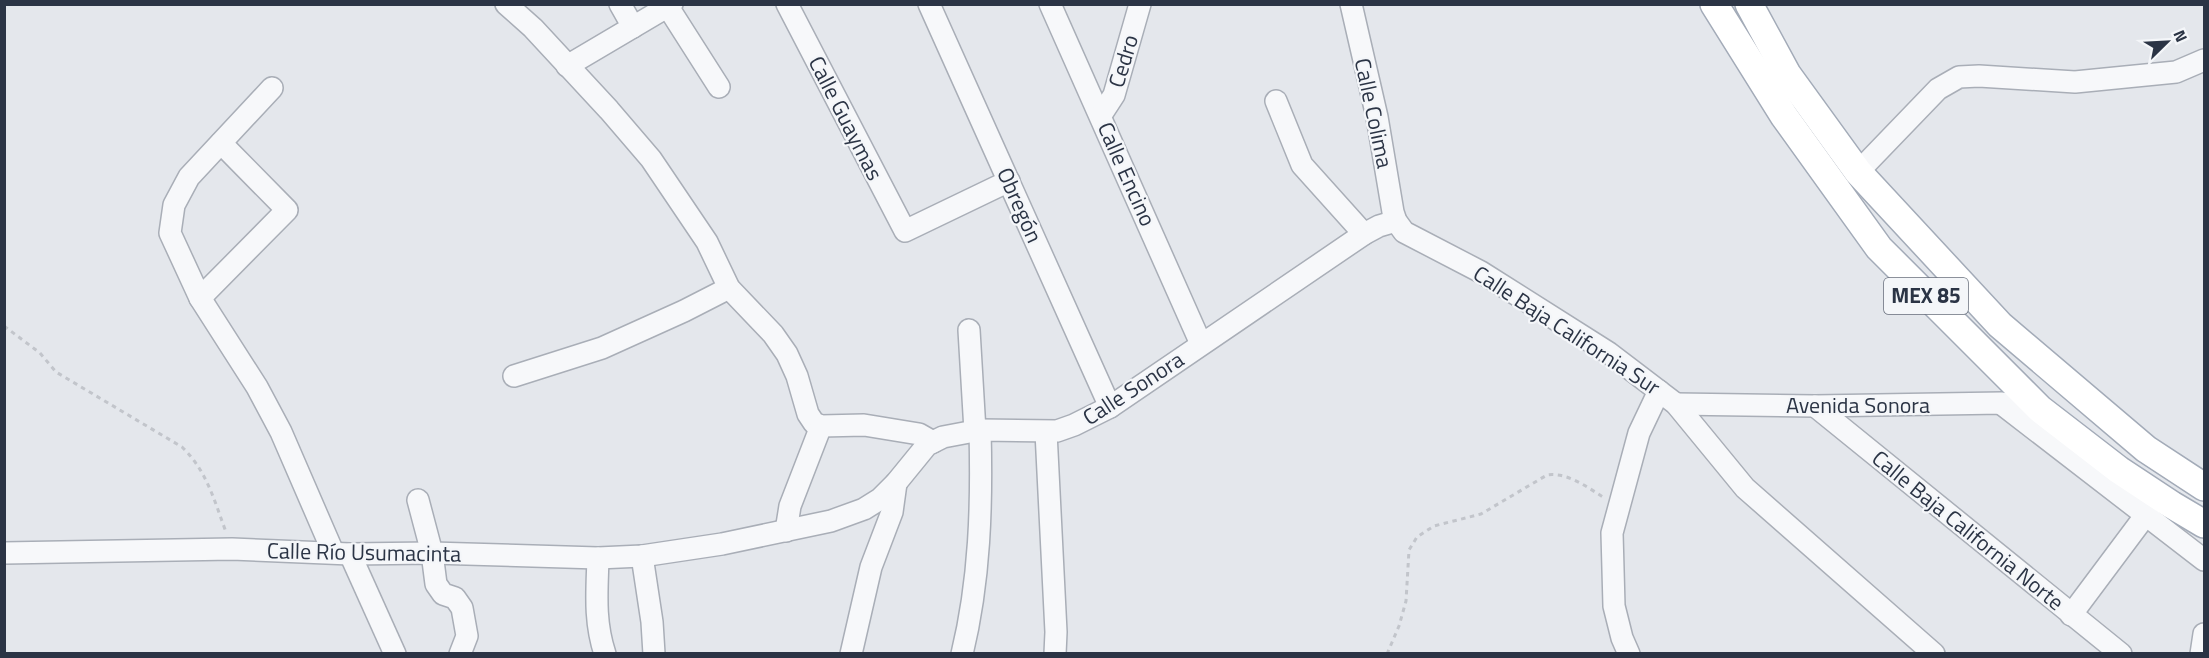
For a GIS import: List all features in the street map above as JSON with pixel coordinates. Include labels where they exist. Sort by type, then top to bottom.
[{"type":"main road","name":"MEX 85","points":[[1714,4],[1784,116],[1879,248],[2040,409],[2119,470],[2172,506],[2205,524]]},
{"type":"main road","name":"MEX 85","points":[[1749,4],[1787,74],[1858,172],[2000,324],[2146,449],[2205,487]]},
{"type":"street","points":[[506,4],[533,28],[651,159],[707,242],[729,288],[772,334],[787,354],[797,376],[808,414],[817,424],[864,425],[919,434],[933,442]]},
{"type":"street","points":[[620,4],[633,27]]},
{"type":"street","name":"Calle Guaymas","points":[[788,4],[905,231],[1009,181]]},
{"type":"street","name":"Obregón","points":[[929,4],[1110,406]]},
{"type":"street","name":"Calle Encino","points":[[1050,4],[1201,344]]},
{"type":"street","name":"Cedro","points":[[1101,115],[1114,94],[1140,4]]},
{"type":"street","name":"Calle Colima","points":[[1351,4],[1377,117],[1396,221]]},
{"type":"street","points":[[567,66],[670,6],[719,87]]},
{"type":"street","points":[[1858,172],[1938,89],[1959,77],[1979,76],[2075,82],[2176,72],[2205,60]]},
{"type":"street","points":[[272,88],[189,177],[174,205],[170,233],[200,298],[256,387],[281,432],[395,654]]},
{"type":"street","points":[[1276,100],[1302,165],[1364,234]]},
{"type":"street","points":[[200,298],[287,210],[221,143]]},
{"type":"street","name":"Calle Sonora","points":[[722,544],[831,521],[864,509],[880,499],[896,483],[927,445],[943,437],[977,431],[1046,432],[1074,426],[1110,406],[1364,234],[1396,221]]},
{"type":"street","name":"Calle Baja California Sur","points":[[1396,221],[1404,232],[1481,272],[1609,353],[1676,404],[1745,488],[1934,654]]},
{"type":"street","points":[[514,376],[602,348],[729,288]]},
{"type":"street","points":[[962,654],[976,574],[982,504],[969,330]]},
{"type":"street","points":[[1629,654],[1622,638],[1614,606],[1612,533],[1638,433],[1659,391]]},
{"type":"street","points":[[2002,403],[2145,516],[2205,560]]},
{"type":"street","name":"Avenida Sonora","points":[[1676,404],[1815,406],[2002,403],[2040,409]]},
{"type":"street","name":"Calle Baja California Norte","points":[[1815,406],[2121,654]]},
{"type":"street","points":[[786,531],[790,506],[817,424]]},
{"type":"street","points":[[1046,432],[1056,632],[1055,654]]},
{"type":"street","points":[[851,654],[871,567],[892,512],[896,483]]},
{"type":"street","points":[[418,500],[432,553],[436,584],[443,594],[455,598],[462,608],[467,636],[460,654]]},
{"type":"street","points":[[2071,615],[2145,516]]},
{"type":"street","name":"Calle Río Usumacinta","points":[[4,553],[232,549],[598,558],[642,556],[722,544]]},
{"type":"street","points":[[642,556],[652,622],[654,654]]},
{"type":"street","points":[[598,558],[596,607],[598,634],[605,654]]},
{"type":"street","points":[[2201,654],[2205,634]]},
{"type":"path","points":[[4,326],[40,353],[56,372],[182,447],[196,460],[207,479],[232,549]]},
{"type":"path","points":[[1387,654],[1399,626],[1406,601],[1409,550],[1417,537],[1434,526],[1481,514],[1547,475],[1557,473],[1582,484],[1620,507]]}]
